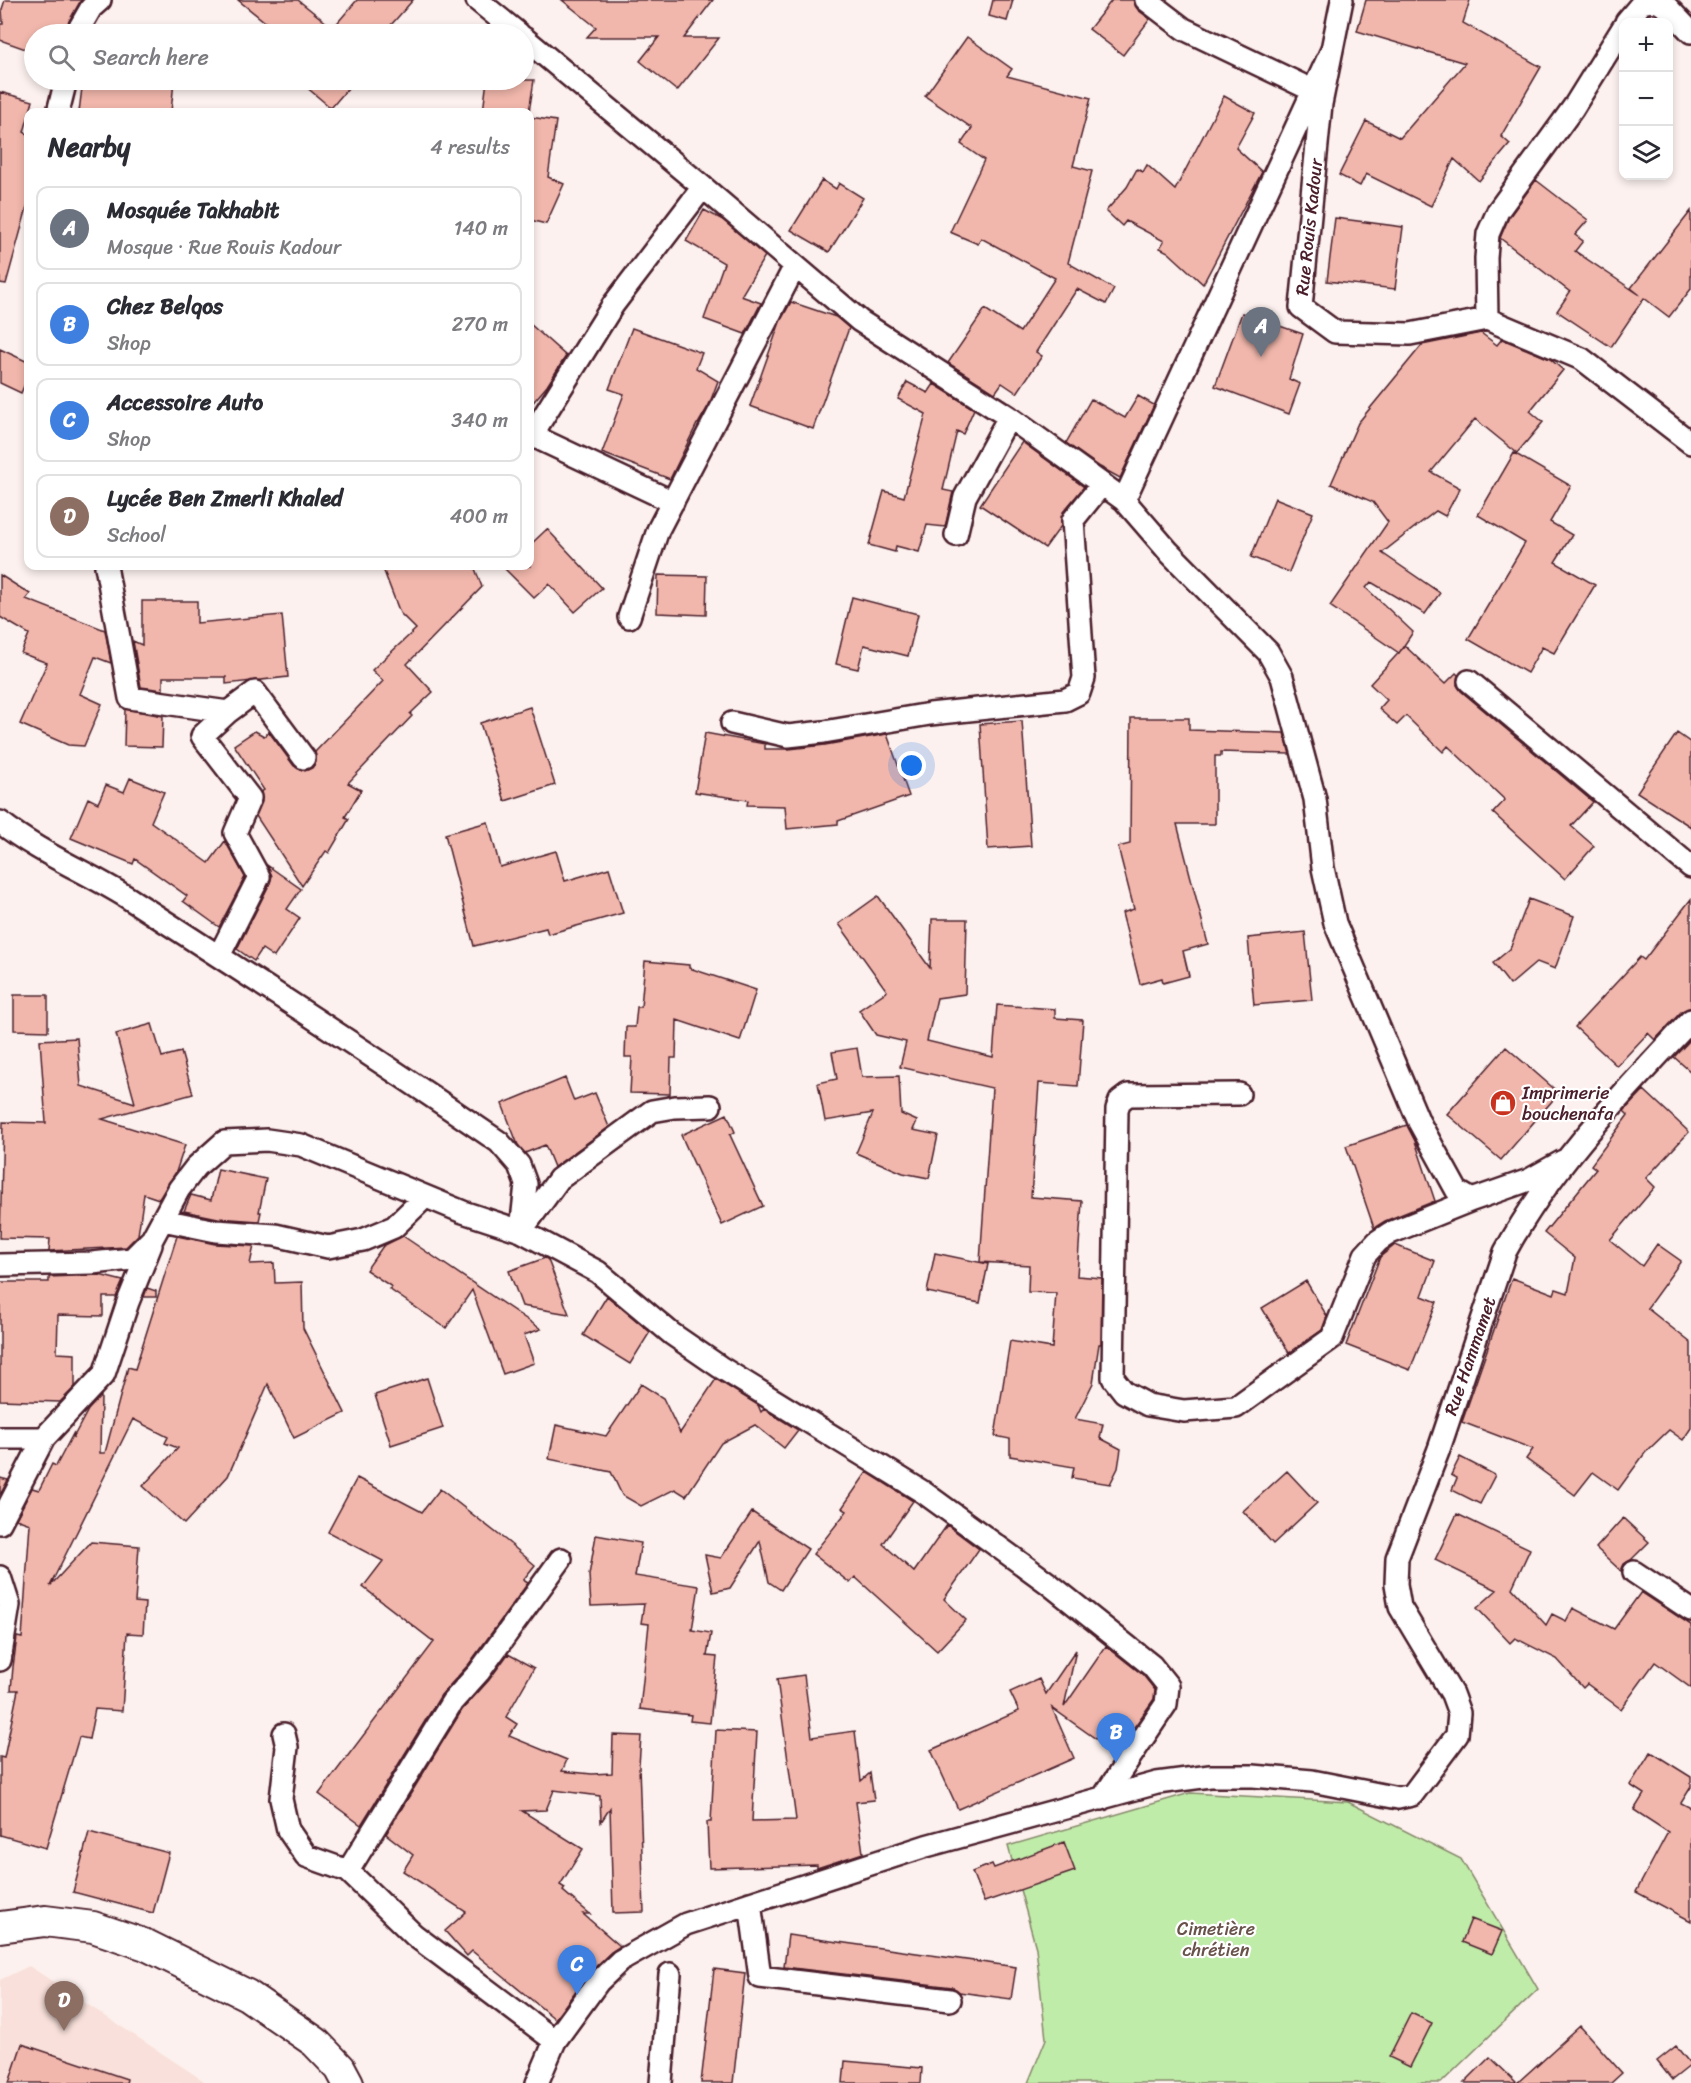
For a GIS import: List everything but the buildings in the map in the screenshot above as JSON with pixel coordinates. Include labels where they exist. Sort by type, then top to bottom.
[{"type":"street","points":[[82,24],[91,8],[100,0]]},
{"type":"street","points":[[477,0],[507,24]]},
{"type":"street","points":[[1146,0],[1184,29],[1314,91]]},
{"type":"street","name":"Rue Rouis Kadour","points":[[1342,0],[1321,104],[1301,307],[1335,332],[1410,334],[1488,319]]},
{"type":"street","points":[[1629,18],[1642,3],[1655,0],[1668,8],[1691,32]]},
{"type":"street","points":[[1619,33],[1573,108],[1498,210],[1488,234],[1486,258],[1488,319],[1582,359],[1690,442]]},
{"type":"street","points":[[534,46],[860,321],[1010,417],[1124,500],[1169,552],[1268,652],[1282,676],[1315,799],[1323,868],[1335,923],[1419,1122],[1457,1191],[1472,1200]]},
{"type":"street","points":[[1124,500],[1331,52]]},
{"type":"street","points":[[59,108],[64,90]]},
{"type":"street","points":[[534,430],[614,305],[703,187]]},
{"type":"street","points":[[629,617],[658,530],[795,266]]},
{"type":"street","points":[[956,535],[965,497],[1010,417]]},
{"type":"street","points":[[534,438],[673,502]]},
{"type":"street","points":[[732,723],[788,736],[930,714],[1065,700],[1079,693],[1084,678],[1073,519],[1102,484]]},
{"type":"street","points":[[107,570],[130,698],[228,712]]},
{"type":"street","points":[[1469,681],[1691,867]]},
{"type":"street","points":[[219,956],[259,877],[235,833],[250,798],[202,736],[228,712],[255,692],[304,758]]},
{"type":"street","points":[[0,822],[15,834],[114,888],[311,1015],[498,1143],[519,1165],[526,1184],[521,1231]]},
{"type":"street","name":"Rue Hammamet","points":[[1102,1798],[1157,1784],[1210,1776],[1312,1780],[1382,1796],[1398,1798],[1412,1795],[1457,1734],[1459,1713],[1452,1694],[1400,1607],[1396,1584],[1397,1558],[1439,1449],[1505,1252],[1521,1222],[1598,1120],[1691,1020]]},
{"type":"street","points":[[1239,1094],[1128,1095],[1120,1101],[1117,1109],[1113,1378],[1124,1392],[1148,1406],[1184,1411],[1236,1407],[1332,1338],[1365,1255],[1378,1241],[1390,1233],[1529,1180],[1570,1157]]},
{"type":"street","points":[[521,1231],[559,1179],[652,1111],[675,1107],[710,1107]]},
{"type":"street","points":[[0,1265],[92,1263],[132,1259],[152,1239],[179,1189],[196,1167],[224,1143],[267,1140],[300,1145],[463,1212],[521,1231],[597,1272],[672,1334],[720,1367],[923,1492],[1048,1582],[1152,1666],[1168,1686],[1166,1704],[1102,1798],[926,1846],[686,1924],[620,1961],[598,1982],[555,2041],[537,2083]]},
{"type":"street","points":[[160,1224],[275,1235],[328,1247],[363,1240],[394,1227],[425,1197]]},
{"type":"street","points":[[0,1523],[44,1438],[104,1374],[128,1302],[160,1224]]},
{"type":"street","points":[[0,1438],[44,1438]]},
{"type":"street","points":[[348,1871],[452,1702],[478,1672],[561,1559]]},
{"type":"street","points":[[1634,1572],[1691,1610]]},
{"type":"street","points":[[0,1577],[5,1605],[0,1660]]},
{"type":"street","points":[[284,1734],[287,1748],[281,1799],[288,1830],[306,1856],[348,1871],[414,1935],[555,2041]]},
{"type":"street","points":[[750,1903],[760,1977],[950,2000]]},
{"type":"street","points":[[0,1927],[45,1921],[93,1927],[146,1945],[247,1995],[315,2042],[340,2068],[348,2083]]},
{"type":"street","points":[[661,2083],[670,1974]]},
{"type":"shaded area","points":[[29,1966],[207,2083],[0,2083],[0,1980]]},
{"type":"green space","name":"Cimetière chrétien","points":[[1190,1793],[1348,1802],[1461,1859],[1538,1989],[1441,2083],[1028,2083],[1046,2039],[1036,1948],[1008,1846]]},
{"type":"place","name":"Mosquée Takhabit","points":[[1261,357]]},
{"type":"place","name":"Imprimerie bouchenafa","points":[[1503,1103]]},
{"type":"place","name":"Chez Belqos","points":[[1116,1763]]},
{"type":"place","name":"Accessoire Auto","points":[[577,1995]]},
{"type":"place","name":"Lycée Ben Zmerli Khaled","points":[[64,2031]]}]
